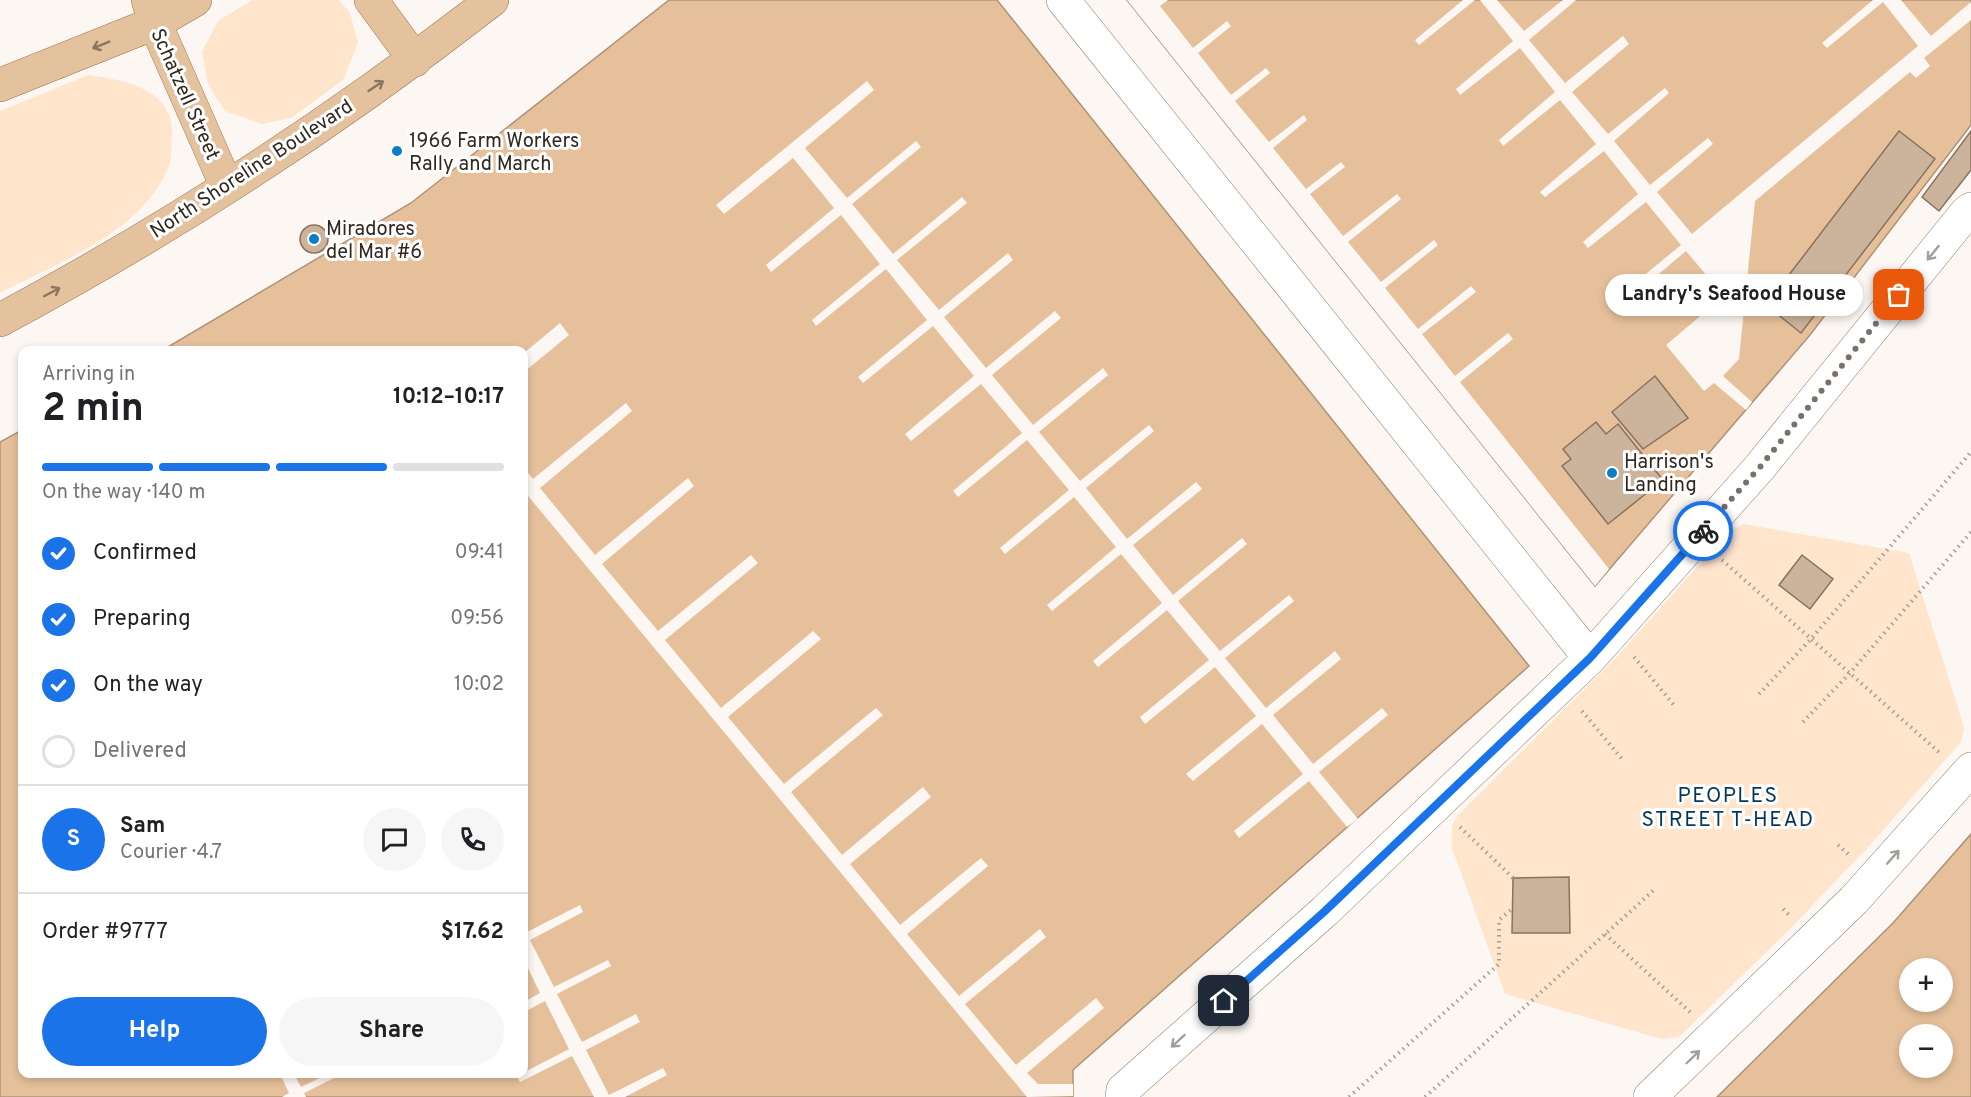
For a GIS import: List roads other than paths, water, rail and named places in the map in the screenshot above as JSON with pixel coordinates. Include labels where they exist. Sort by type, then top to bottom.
[{"type":"main road","points":[[0,85],[152,12],[195,0]]},
{"type":"main road","points":[[371,0],[415,60]]},
{"type":"main road","name":"North Shoreline Boulevard","points":[[0,320],[78,278],[227,187],[415,60],[492,0]]},
{"type":"main road","name":"Schatzell Street","points":[[152,12],[227,187]]},
{"type":"lane","points":[[1063,0],[1590,658]]},
{"type":"lane","points":[[1122,1097],[1124,1090],[1325,911],[1590,658],[1760,467],[1971,209]]},
{"type":"lane","points":[[1650,1097],[1854,900],[1968,772]]},
{"type":"place","name":"1966 Farm Workers Rally and March","points":[[397,151]]},
{"type":"place","name":"Miradores del Mar #6","points":[[314,239]]},
{"type":"place","name":"Landry's Seafood House","points":[[1899,295]]},
{"type":"place","name":"Harrison's Landing","points":[[1612,473]]},
{"type":"district","name":"PEOPLES STREET T-HEAD","points":[[1728,807]]}]
